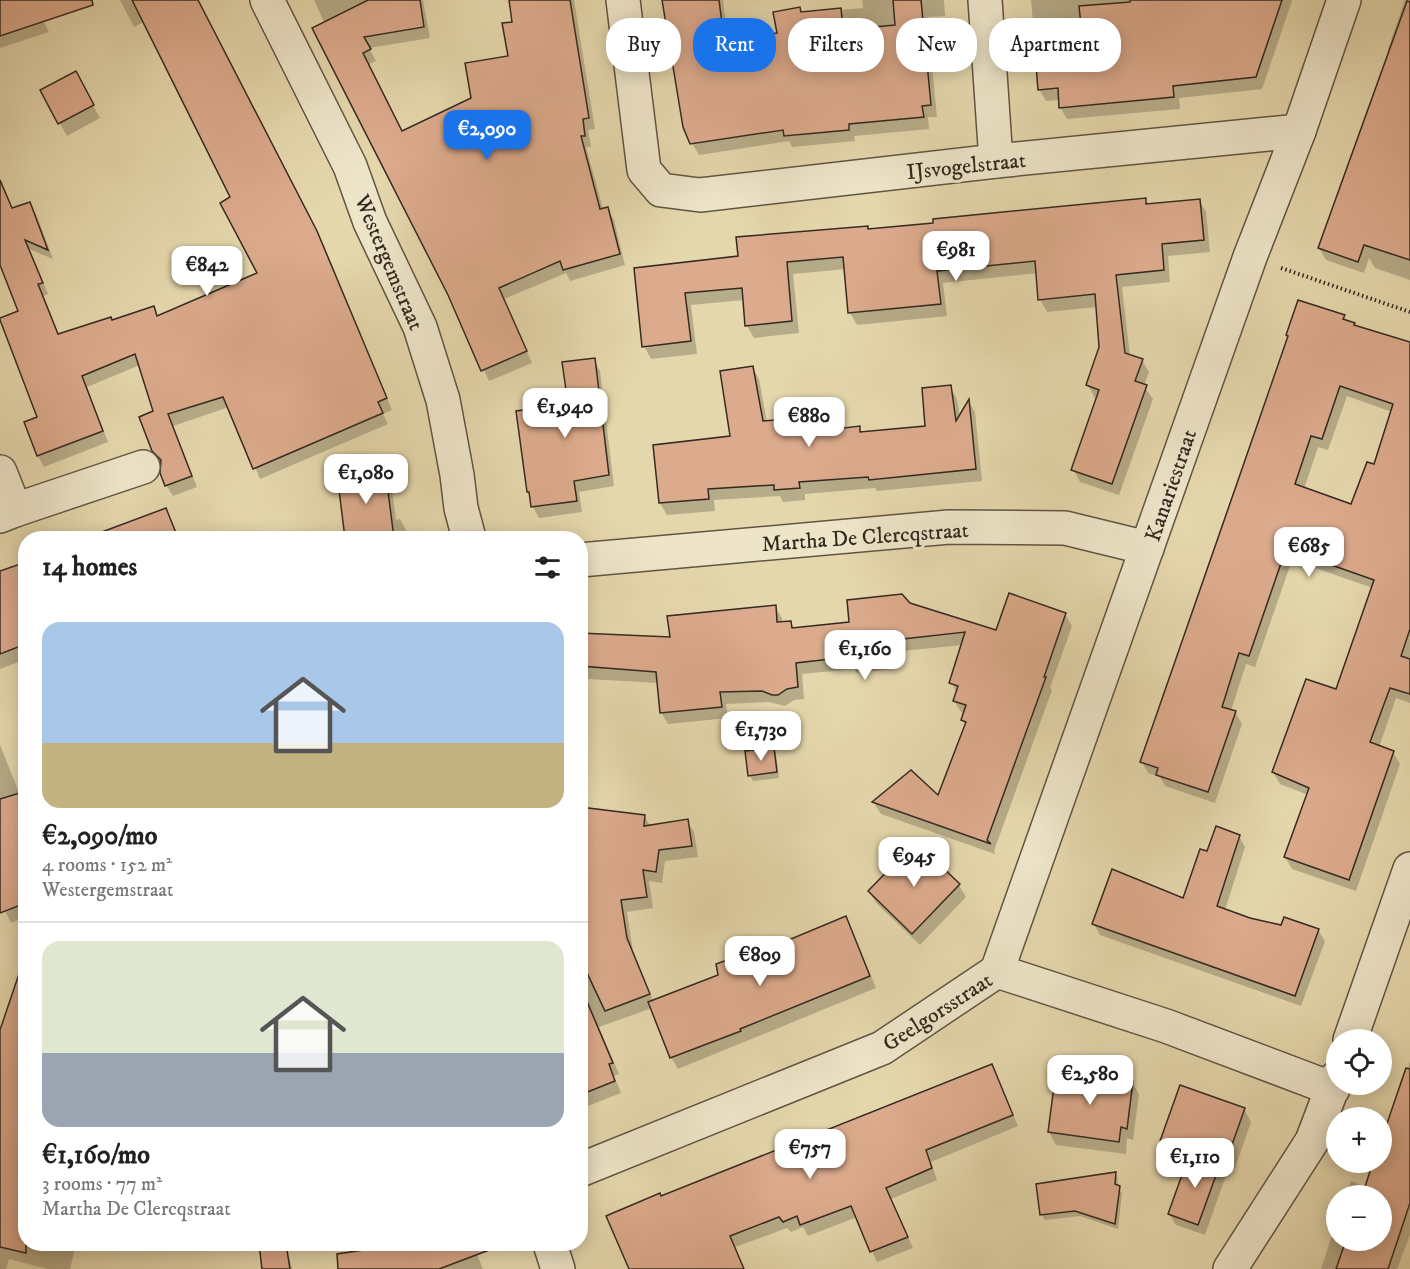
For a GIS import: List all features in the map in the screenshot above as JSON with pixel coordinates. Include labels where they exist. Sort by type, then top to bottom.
[{"type":"street","name":"Westergemstraat","points":[[267,0],[350,166],[370,222],[420,327],[443,400],[461,508],[468,531]]},
{"type":"street","name":"IJsvogelstraat","points":[[623,0],[644,170],[661,190],[700,195],[996,161],[1299,131]]},
{"type":"street","points":[[985,0],[996,161]]},
{"type":"street","name":"Kanariestraat","points":[[997,971],[1250,257],[1299,131],[1344,0]]},
{"type":"street","points":[[0,472],[7,513],[143,467]]},
{"type":"street","name":"Martha De Clercqstraat","points":[[588,559],[949,526],[1065,528],[1148,548]]},
{"type":"street","points":[[1354,1029],[1410,869]]},
{"type":"street","name":"Geelgorsstraat","points":[[588,1167],[882,1048],[997,971],[1326,1081]]},
{"type":"street","points":[[1230,1269],[1312,1141],[1331,1095]]},
{"type":"street","points":[[552,1251],[558,1269]]},
{"type":"path","points":[[1250,257],[1410,312]]},
{"type":"building","points":[[0,0],[92,0],[93,5],[0,36]]},
{"type":"building","points":[[132,0],[198,0],[317,231],[387,398],[378,402],[383,413],[253,469],[223,397],[168,414],[192,476],[165,486],[160,473],[161,460],[152,451],[139,417],[153,411],[135,354],[82,376],[103,431],[37,456],[24,422],[37,417],[0,320],[18,311],[0,265],[0,180],[12,208],[30,202],[48,250],[25,240],[43,283],[38,284],[58,334],[154,306],[157,316],[257,273],[220,203],[230,197]]},
{"type":"building","points":[[368,0],[420,0],[424,27],[364,37],[371,49],[363,53],[402,131],[471,98],[465,63],[508,56],[502,23],[512,22],[509,0],[570,0],[589,118],[583,119],[585,136],[581,136],[600,209],[608,207],[620,254],[563,270],[560,261],[499,288],[527,351],[481,371],[448,295],[312,28]]},
{"type":"building","points":[[662,0],[719,0],[721,18],[693,18],[693,72],[776,72],[777,33],[776,18],[773,12],[800,7],[801,12],[841,8],[842,18],[788,18],[788,72],[884,72],[884,26],[895,25],[893,0],[921,0],[923,18],[896,18],[896,72],[928,72],[931,105],[922,106],[924,117],[849,124],[849,130],[784,136],[783,130],[690,144],[683,127],[674,72],[681,72],[681,18],[665,18]]},
{"type":"building","points":[[1130,0],[1282,0],[1256,77],[1173,86],[1174,97],[1059,108],[1058,88],[1038,90],[1037,72],[1121,72],[1121,18],[1080,18],[1079,6],[1130,2]]},
{"type":"building","points":[[1407,1],[1410,2],[1410,260],[1364,245],[1358,262],[1318,248]]},
{"type":"building","points":[[76,71],[94,105],[58,124],[40,90]]},
{"type":"building","points":[[1146,198],[1146,204],[1200,199],[1204,240],[1162,244],[1164,270],[1116,275],[1125,353],[1143,359],[1135,381],[1147,385],[1112,484],[1071,470],[1099,390],[1086,385],[1099,347],[1095,294],[1038,300],[1035,261],[937,271],[941,304],[848,313],[843,257],[787,262],[792,321],[745,326],[742,288],[685,293],[691,341],[642,347],[634,268],[738,256],[736,237],[933,223],[933,219]]},
{"type":"building","points":[[1298,300],[1345,315],[1343,319],[1355,323],[1354,325],[1410,342],[1410,629],[1401,656],[1410,659],[1410,694],[1390,688],[1370,742],[1394,751],[1349,880],[1284,857],[1309,788],[1272,772],[1306,679],[1336,689],[1374,580],[1286,549],[1249,656],[1239,653],[1222,707],[1236,711],[1208,792],[1156,775],[1158,768],[1140,762],[1288,336],[1286,335]],"holes":[[[1340,386],[1393,404],[1374,464],[1367,462],[1351,504],[1295,484],[1311,436],[1322,439]]]},
{"type":"building","points":[[595,358],[609,475],[574,481],[577,501],[531,507],[516,411],[568,404],[562,362]]},
{"type":"building","points":[[753,366],[763,421],[801,418],[803,433],[860,426],[860,432],[925,426],[922,388],[951,385],[956,421],[969,399],[976,469],[869,480],[868,477],[799,482],[800,488],[774,490],[774,485],[708,489],[709,499],[659,503],[653,445],[730,436],[720,371]]},
{"type":"building","points":[[385,468],[393,531],[344,531],[337,474]]},
{"type":"building","points":[[166,508],[175,531],[104,531]]},
{"type":"building","points":[[18,565],[18,647],[0,654],[0,571]]},
{"type":"building","points":[[1009,593],[1066,613],[1044,677],[1046,677],[987,840],[991,844],[872,802],[911,770],[938,795],[966,722],[961,720],[966,705],[953,701],[958,686],[949,683],[965,632],[885,641],[887,658],[849,662],[848,657],[796,663],[798,687],[787,689],[778,695],[762,691],[720,692],[722,707],[660,713],[656,672],[588,667],[588,633],[670,637],[667,616],[776,605],[777,622],[791,621],[792,628],[849,622],[847,600],[902,594],[910,603],[996,630]]},
{"type":"building","points":[[774,747],[777,772],[748,776],[745,751]]},
{"type":"building","points":[[18,793],[18,906],[0,913],[0,799]]},
{"type":"building","points":[[588,808],[645,815],[644,826],[688,819],[692,846],[659,850],[656,872],[643,870],[647,897],[621,900],[627,938],[650,994],[605,1011],[588,975]]},
{"type":"building","points":[[1216,826],[1240,835],[1217,906],[1250,918],[1281,925],[1284,917],[1319,929],[1295,996],[1092,924],[1112,869],[1183,898],[1200,849],[1207,851]]},
{"type":"building","points":[[916,842],[960,884],[912,934],[868,891]]},
{"type":"building","points":[[846,916],[870,976],[740,1029],[741,1031],[670,1058],[648,1002],[718,975],[716,964],[766,946],[767,949]]},
{"type":"building","points":[[18,977],[18,1251],[26,1251],[26,1253],[0,1247],[0,1030]]},
{"type":"building","points":[[588,1004],[613,1063],[609,1064],[615,1081],[588,1092]]},
{"type":"building","points":[[992,1064],[1013,1115],[926,1150],[932,1168],[886,1188],[908,1237],[870,1252],[851,1206],[800,1225],[797,1216],[783,1222],[779,1217],[730,1236],[744,1269],[629,1269],[606,1216]]},
{"type":"building","points":[[1406,1068],[1410,1069],[1410,1203],[1388,1269],[1336,1269],[1342,1251],[1392,1251],[1392,1185],[1366,1185],[1369,1173],[1392,1173],[1392,1109]]},
{"type":"building","points":[[1056,1071],[1133,1081],[1127,1129],[1121,1127],[1119,1142],[1048,1132]]},
{"type":"building","points":[[1180,1085],[1245,1108],[1228,1156],[1189,1151],[1160,1141]]},
{"type":"building","points":[[1223,1156],[1198,1225],[1168,1214],[1187,1161]]},
{"type":"building","points":[[1116,1172],[1115,1184],[1120,1186],[1115,1224],[1075,1211],[1040,1215],[1036,1184]]},
{"type":"building","points":[[260,1251],[287,1251],[290,1269],[262,1269]]},
{"type":"building","points":[[357,1251],[487,1251],[439,1269],[338,1269],[337,1254]]}]
